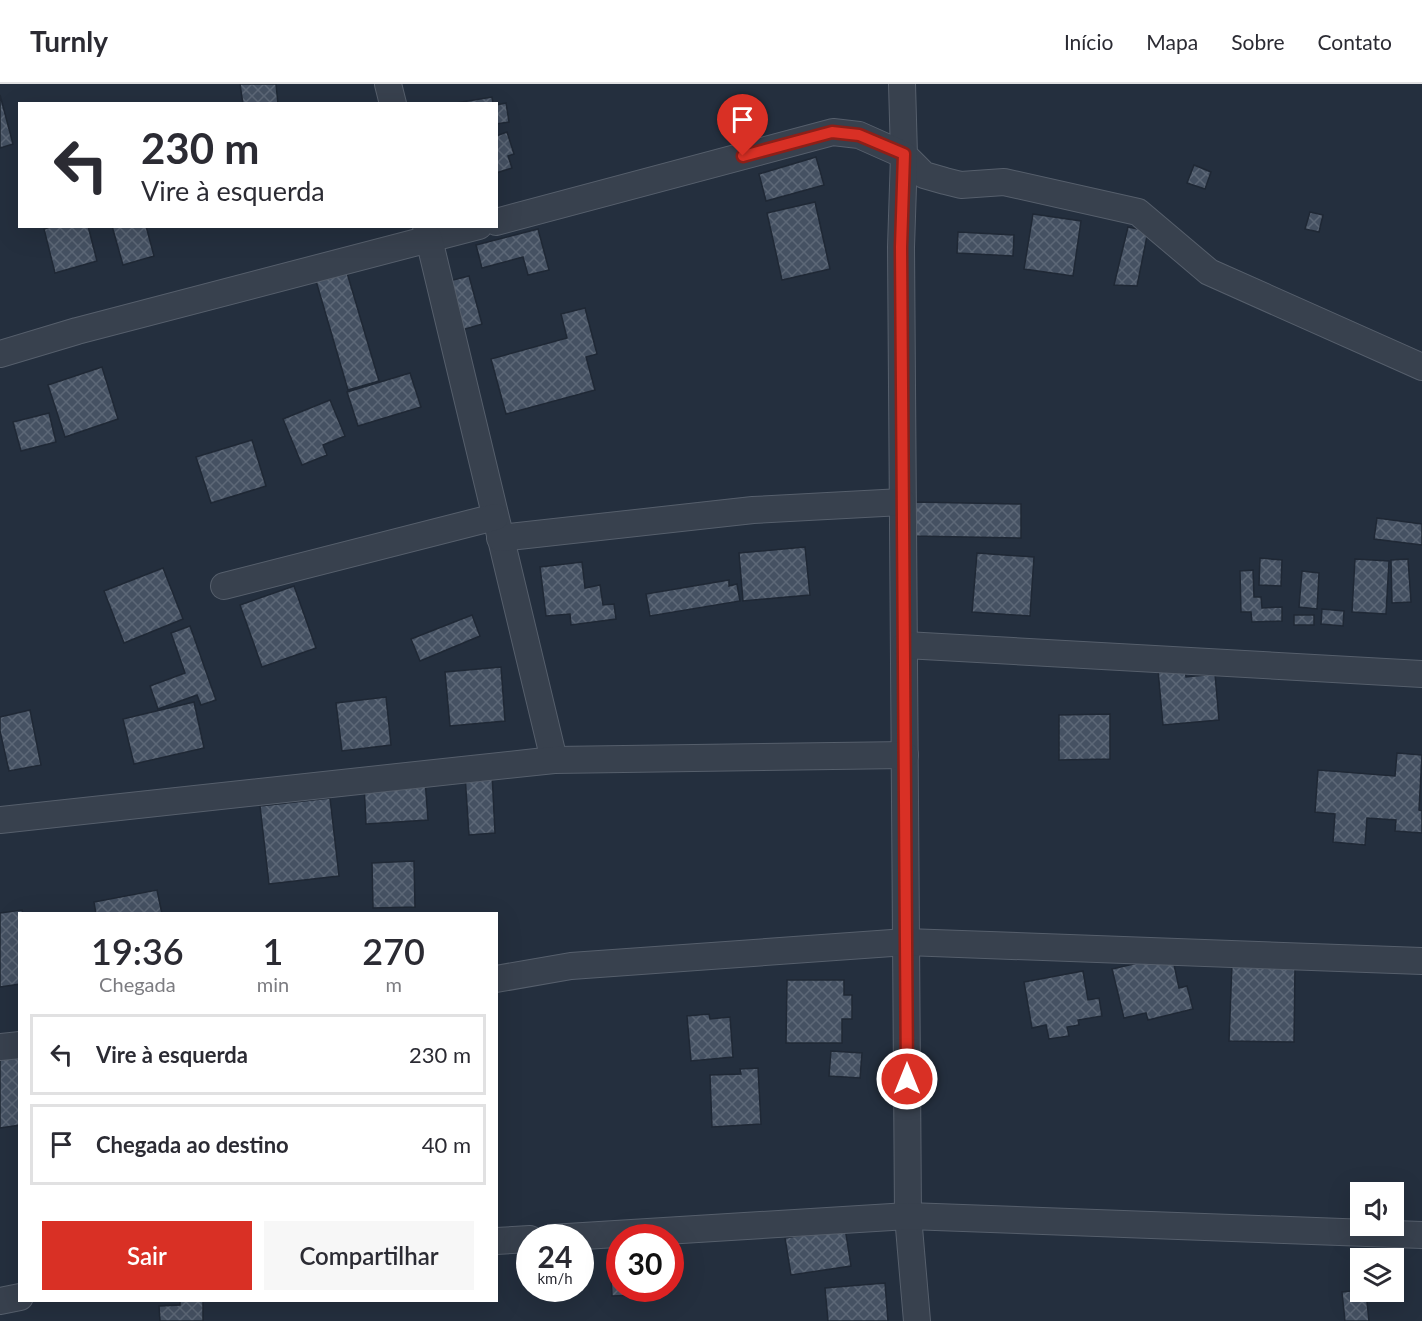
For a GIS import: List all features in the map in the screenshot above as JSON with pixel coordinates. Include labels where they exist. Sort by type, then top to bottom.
[{"type":"street","points":[[388,84],[392,102]]},
{"type":"street","points":[[902,84],[904,154],[901,247],[902,502],[908,1216],[917,1321]]},
{"type":"street","points":[[498,221],[832,132],[859,135],[904,154],[924,175],[945,181],[961,185],[1004,182],[1138,212],[1209,272],[1422,367]]},
{"type":"street","points":[[0,354],[427,233],[464,228]]},
{"type":"street","points":[[427,233],[554,760]]},
{"type":"street","points":[[224,586],[498,528],[902,502]]},
{"type":"street","points":[[905,645],[1422,675]]},
{"type":"street","points":[[0,820],[554,760],[905,755]]},
{"type":"street","points":[[498,979],[571,966],[906,942],[1422,960]]},
{"type":"street","points":[[0,1047],[18,1045]]},
{"type":"street","points":[[594,1235],[908,1216],[1422,1235]]},
{"type":"street","points":[[498,1241],[516,1240]]},
{"type":"street","points":[[0,1300],[18,1297]]},
{"type":"building","points":[[240,84],[276,84],[278,102],[243,102]]},
{"type":"building","points":[[0,95],[13,144],[0,148]]},
{"type":"building","points":[[492,97],[493,102],[462,102]]},
{"type":"building","points":[[506,103],[509,122],[498,124],[498,105]]},
{"type":"building","points":[[507,132],[514,154],[508,156],[512,168],[498,172],[498,135]]},
{"type":"building","points":[[816,157],[824,185],[766,201],[759,174]]},
{"type":"building","points":[[1194,165],[1211,172],[1205,189],[1187,183]]},
{"type":"building","points":[[815,202],[830,269],[782,280],[767,213]]},
{"type":"building","points":[[1310,212],[1323,215],[1319,232],[1305,229]]},
{"type":"building","points":[[1033,214],[1081,221],[1073,276],[1024,269]]},
{"type":"building","points":[[1128,227],[1148,231],[1137,286],[1114,285]]},
{"type":"building","points":[[89,228],[97,261],[55,273],[44,229]]},
{"type":"building","points":[[113,228],[147,228],[154,256],[123,265]]},
{"type":"building","points":[[538,229],[549,270],[528,275],[523,257],[482,268],[476,245]]},
{"type":"building","points":[[958,232],[1014,235],[1013,256],[957,253]]},
{"type":"building","points":[[345,266],[379,381],[348,390],[314,274]]},
{"type":"building","points":[[469,276],[482,324],[462,330],[449,281]]},
{"type":"building","points":[[585,308],[597,354],[586,357],[595,390],[506,414],[491,359],[567,338],[561,314]]},
{"type":"building","points":[[102,367],[118,419],[65,437],[48,385]]},
{"type":"building","points":[[410,373],[421,407],[358,426],[347,392]]},
{"type":"building","points":[[330,400],[345,436],[323,445],[327,455],[302,465],[283,419]]},
{"type":"building","points":[[49,413],[56,442],[21,451],[13,422]]},
{"type":"building","points":[[252,440],[266,486],[211,503],[196,457]]},
{"type":"building","points":[[914,502],[1021,504],[1021,538],[914,536]]},
{"type":"building","points":[[1377,518],[1422,524],[1422,545],[1374,539]]},
{"type":"building","points":[[805,547],[810,595],[743,601],[739,553]]},
{"type":"building","points":[[977,553],[1034,557],[1030,616],[972,612]]},
{"type":"building","points":[[1260,558],[1282,560],[1281,586],[1259,585]]},
{"type":"building","points":[[1355,559],[1389,561],[1386,614],[1352,612]]},
{"type":"building","points":[[1408,559],[1411,602],[1392,603],[1391,560]]},
{"type":"building","points":[[582,562],[585,588],[600,585],[603,605],[614,604],[616,619],[571,625],[570,614],[546,616],[540,567]]},
{"type":"building","points":[[163,568],[183,619],[124,643],[104,591]]},
{"type":"building","points":[[1253,570],[1254,597],[1261,597],[1262,608],[1282,607],[1282,621],[1252,622],[1251,612],[1241,612],[1240,571]]},
{"type":"building","points":[[1302,571],[1319,573],[1317,609],[1299,607]]},
{"type":"building","points":[[729,580],[729,586],[737,584],[740,601],[650,616],[646,594]]},
{"type":"building","points":[[294,586],[316,648],[262,667],[240,605]]},
{"type":"building","points":[[1322,609],[1344,611],[1343,626],[1321,624]]},
{"type":"building","points":[[472,615],[480,636],[420,661],[411,639]]},
{"type":"building","points":[[1294,615],[1314,615],[1314,625],[1294,625]]},
{"type":"building","points":[[190,626],[216,700],[201,705],[197,695],[158,709],[150,686],[185,673],[171,633]]},
{"type":"building","points":[[501,667],[505,721],[450,726],[445,672]]},
{"type":"building","points":[[1185,667],[1186,677],[1215,674],[1219,720],[1163,725],[1158,670]]},
{"type":"building","points":[[386,697],[391,745],[342,751],[336,703]]},
{"type":"building","points":[[194,702],[204,748],[134,764],[123,719]]},
{"type":"building","points":[[30,710],[41,765],[9,771],[0,731],[0,717]]},
{"type":"building","points":[[1110,714],[1110,759],[1059,760],[1059,715]]},
{"type":"building","points":[[1397,753],[1422,755],[1419,810],[1422,811],[1422,833],[1395,831],[1396,820],[1367,818],[1365,845],[1333,842],[1335,814],[1315,812],[1318,770],[1395,776]]},
{"type":"building","points":[[492,773],[495,833],[469,835],[465,775]]},
{"type":"building","points":[[425,779],[428,820],[366,824],[364,784]]},
{"type":"building","points":[[330,798],[339,876],[269,884],[260,806]]},
{"type":"building","points":[[414,861],[415,907],[373,908],[372,863]]},
{"type":"building","points":[[157,890],[162,912],[96,912],[94,902]]},
{"type":"building","points":[[22,910],[22,912],[18,912],[18,984],[0,987],[0,913]]},
{"type":"building","points":[[1172,955],[1179,988],[1187,986],[1193,1009],[1148,1020],[1146,1013],[1124,1018],[1112,969]]},
{"type":"building","points":[[1232,964],[1295,966],[1294,1042],[1229,1041]]},
{"type":"building","points":[[1083,971],[1088,1000],[1099,998],[1102,1016],[1078,1020],[1079,1025],[1067,1027],[1069,1036],[1049,1039],[1046,1025],[1032,1028],[1024,982]]},
{"type":"building","points":[[787,980],[844,980],[844,995],[852,995],[852,1019],[842,1019],[842,1043],[786,1043]]},
{"type":"building","points":[[709,1014],[710,1019],[730,1017],[733,1057],[691,1061],[687,1016]]},
{"type":"building","points":[[831,1051],[862,1053],[860,1078],[829,1076]]},
{"type":"building","points":[[18,1056],[18,1125],[0,1128],[0,1058]]},
{"type":"building","points":[[758,1068],[761,1124],[712,1127],[710,1075],[741,1074],[740,1069]]},
{"type":"building","points":[[845,1228],[851,1266],[791,1275],[785,1238]]},
{"type":"building","points":[[885,1283],[888,1321],[828,1321],[825,1288]]},
{"type":"building","points":[[1350,1291],[1350,1302],[1367,1302],[1369,1321],[1345,1321],[1342,1292]]},
{"type":"building","points":[[180,1302],[203,1302],[203,1321],[160,1321],[159,1306],[180,1305]]},
{"type":"route","points":[[743,156],[832,132],[859,135],[878,141],[904,154],[901,247],[907,1079]]}]
